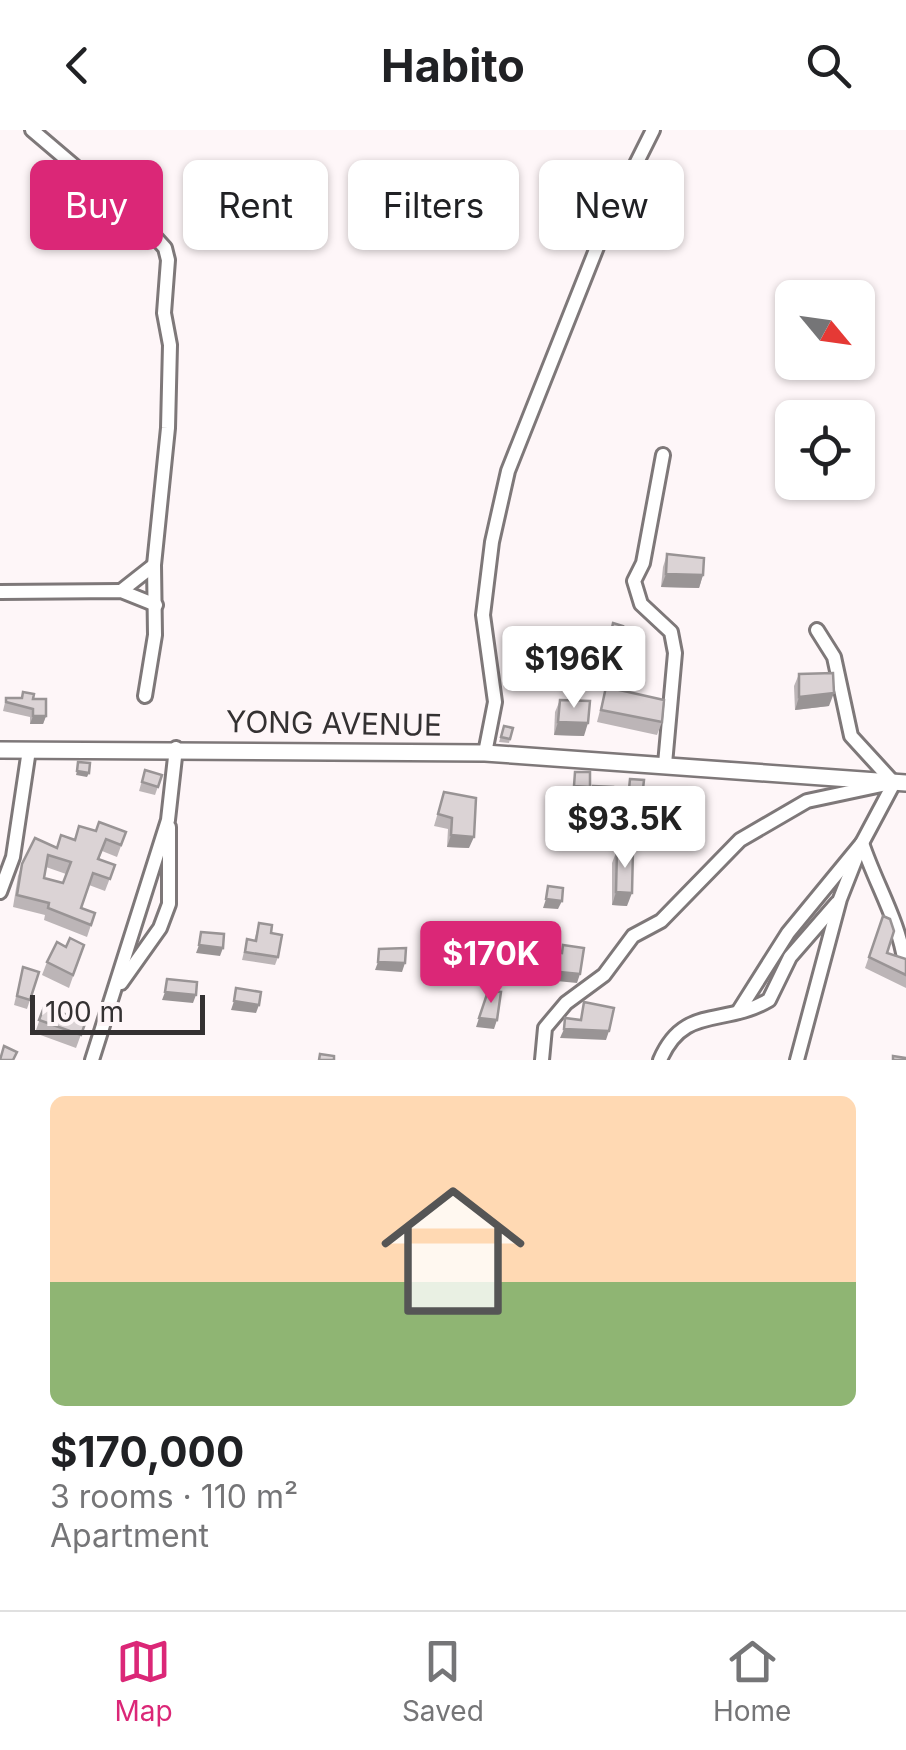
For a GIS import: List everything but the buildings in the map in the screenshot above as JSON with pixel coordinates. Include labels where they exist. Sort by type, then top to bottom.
[{"type":"street","points":[[32,130],[165,248],[168,428],[154,565],[156,606],[145,696]]},
{"type":"street","points":[[485,753],[496,702],[482,615],[492,542],[508,472],[607,222],[653,130]]},
{"type":"street","points":[[663,455],[643,562],[634,580],[641,604],[664,622],[673,643],[666,764]]},
{"type":"street","points":[[121,591],[154,565]]},
{"type":"street","points":[[0,592],[121,591],[156,606]]},
{"type":"street","points":[[817,630],[834,657],[851,736],[900,783]]},
{"type":"street","points":[[92,1060],[168,820],[176,748]]},
{"type":"street","name":"YONG AVENUE","points":[[0,750],[176,748],[485,753],[900,783]]},
{"type":"street","points":[[0,892],[13,856],[29,750]]},
{"type":"street","points":[[738,1012],[788,933],[862,844],[900,783]]},
{"type":"street","points":[[542,1060],[544,1028],[566,1003],[604,975],[633,936],[660,921],[740,840],[807,801],[900,783]]},
{"type":"street","points":[[110,1001],[160,928],[169,904],[172,855],[168,820]]},
{"type":"street","points":[[797,1060],[840,899],[862,844]]},
{"type":"street","points":[[862,844],[879,894],[900,930],[904,964]]},
{"type":"street","points":[[660,1060],[671,1034],[690,1023],[738,1012],[768,1000],[790,957],[840,899]]}]
